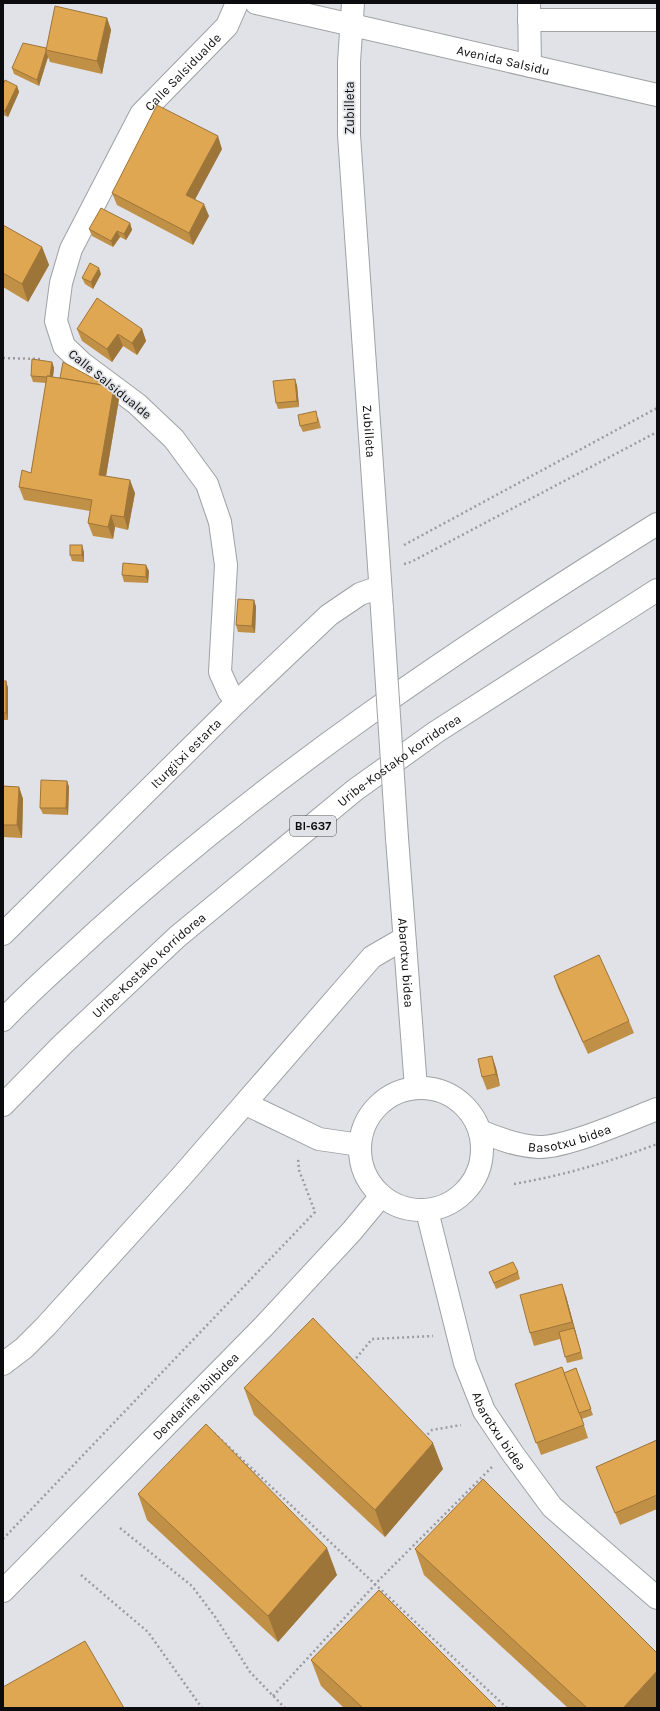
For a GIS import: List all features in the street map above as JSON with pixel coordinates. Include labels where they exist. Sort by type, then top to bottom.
[{"type":"main road","name":"Calle Salsidualde","points":[[237,3],[226,26],[141,114],[71,249],[60,283],[56,321],[64,346],[82,363],[137,404],[174,439],[207,484],[220,522],[226,565],[220,672],[229,692],[237,702]]},
{"type":"main road","name":"Avenida Salsidu","points":[[256,3],[657,95]]},
{"type":"main road","name":"Zubilleta","points":[[353,3],[349,62],[349,135],[397,838]]},
{"type":"main road","points":[[530,66],[529,12],[657,20]]},
{"type":"main road","points":[[3,1020],[144,889],[268,787],[423,676],[555,588],[657,524]]},
{"type":"main road","name":"Iturgitxi estarta","points":[[3,934],[237,702],[329,615],[360,594],[380,587]]},
{"type":"main road","name":"Uribe-Kostako korridorea","points":[[3,1105],[62,1045],[177,937],[355,790],[436,732],[657,590]]},
{"type":"main road","name":"Abarotxu bidea","points":[[397,838],[403,939],[416,1088]]},
{"type":"main road","points":[[3,1364],[24,1348],[46,1326],[246,1104],[372,957],[403,939]]},
{"type":"main road","points":[[416,1088],[436,1089],[455,1098],[471,1113],[480,1131],[483,1149],[480,1167],[473,1184],[460,1197],[445,1206],[427,1211],[408,1210],[390,1203],[375,1190],[364,1174],[360,1155],[360,1145],[361,1136],[368,1118],[380,1103],[397,1092],[416,1088]]},
{"type":"main road","points":[[246,1104],[319,1139],[360,1145]]},
{"type":"main road","name":"Basotxu bidea","points":[[480,1131],[509,1142],[540,1147],[572,1140],[657,1108]]},
{"type":"main road","name":"Dendariñe ibilbidea","points":[[3,1591],[264,1326],[352,1231],[381,1196]]},
{"type":"main road","name":"Abarotxu bidea","points":[[427,1211],[465,1363],[484,1411],[512,1454],[552,1507],[657,1598]]},
{"type":"path","points":[[404,545],[657,408]]},
{"type":"path","points":[[411,562],[657,432]]},
{"type":"path","points":[[3,1539],[315,1212],[299,1170],[298,1154],[302,1131]]},
{"type":"path","points":[[514,1184],[555,1177],[598,1165],[657,1144]]},
{"type":"path","points":[[351,1365],[372,1339],[437,1335]]},
{"type":"path","points":[[423,1439],[432,1430],[462,1425]]},
{"type":"path","points":[[214,1433],[507,1708]]},
{"type":"path","points":[[273,1696],[381,1578],[492,1466]]},
{"type":"path","points":[[120,1528],[192,1586],[216,1618],[250,1672],[285,1708]]},
{"type":"path","points":[[81,1575],[148,1632],[202,1708]]},
{"type":"building","points":[[55,6],[107,18],[97,61],[46,50]]},
{"type":"building","points":[[23,43],[46,48],[37,80],[12,68]]},
{"type":"building","points":[[5,80],[17,86],[5,111],[3,110],[3,85]]},
{"type":"building","points":[[157,105],[218,136],[186,195],[204,204],[189,233],[112,193]]},
{"type":"building","points":[[101,208],[130,223],[124,234],[117,231],[111,241],[89,229]]},
{"type":"building","points":[[3,225],[42,247],[22,284],[3,273]]},
{"type":"building","points":[[90,263],[99,268],[91,282],[82,278]]},
{"type":"building","points":[[97,298],[142,329],[132,343],[118,334],[107,349],[77,329]]},
{"type":"building","points":[[32,359],[52,362],[50,376],[31,376]]},
{"type":"building","points":[[63,362],[102,383],[102,385],[60,378]]},
{"type":"building","points":[[47,376],[114,387],[99,475],[130,480],[124,517],[111,515],[108,527],[88,523],[92,500],[19,487],[22,470],[31,473]]},
{"type":"building","points":[[295,379],[297,401],[276,403],[273,381]]},
{"type":"building","points":[[316,411],[318,422],[300,426],[298,415]]},
{"type":"building","points":[[70,545],[82,545],[82,555],[70,555]]},
{"type":"building","points":[[123,563],[146,565],[146,577],[122,575]]},
{"type":"building","points":[[238,599],[254,600],[252,626],[236,625]]},
{"type":"building","points":[[3,681],[6,681],[6,713],[3,713]]},
{"type":"building","points":[[41,780],[67,781],[66,808],[40,808]]},
{"type":"building","points":[[3,786],[19,787],[17,825],[3,825]]},
{"type":"building","points":[[599,955],[629,1021],[583,1042],[554,976]]},
{"type":"building","points":[[492,1056],[496,1074],[482,1077],[478,1059]]},
{"type":"building","points":[[513,1262],[518,1272],[494,1283],[489,1272]]},
{"type":"building","points":[[562,1284],[572,1322],[530,1333],[520,1295]]},
{"type":"building","points":[[313,1318],[433,1443],[375,1510],[244,1388]]},
{"type":"building","points":[[574,1328],[581,1352],[565,1357],[559,1332]]},
{"type":"building","points":[[562,1367],[584,1425],[536,1443],[515,1384]]},
{"type":"building","points":[[576,1368],[591,1409],[579,1413],[564,1373]]},
{"type":"building","points":[[206,1424],[327,1548],[268,1616],[138,1494]]},
{"type":"building","points":[[657,1440],[657,1495],[615,1513],[596,1467]]},
{"type":"building","points":[[483,1479],[657,1653],[657,1671],[623,1708],[587,1708],[415,1549]]},
{"type":"building","points":[[379,1590],[497,1708],[363,1708],[311,1660]]},
{"type":"building","points":[[85,1641],[124,1708],[3,1708],[3,1687]]}]
